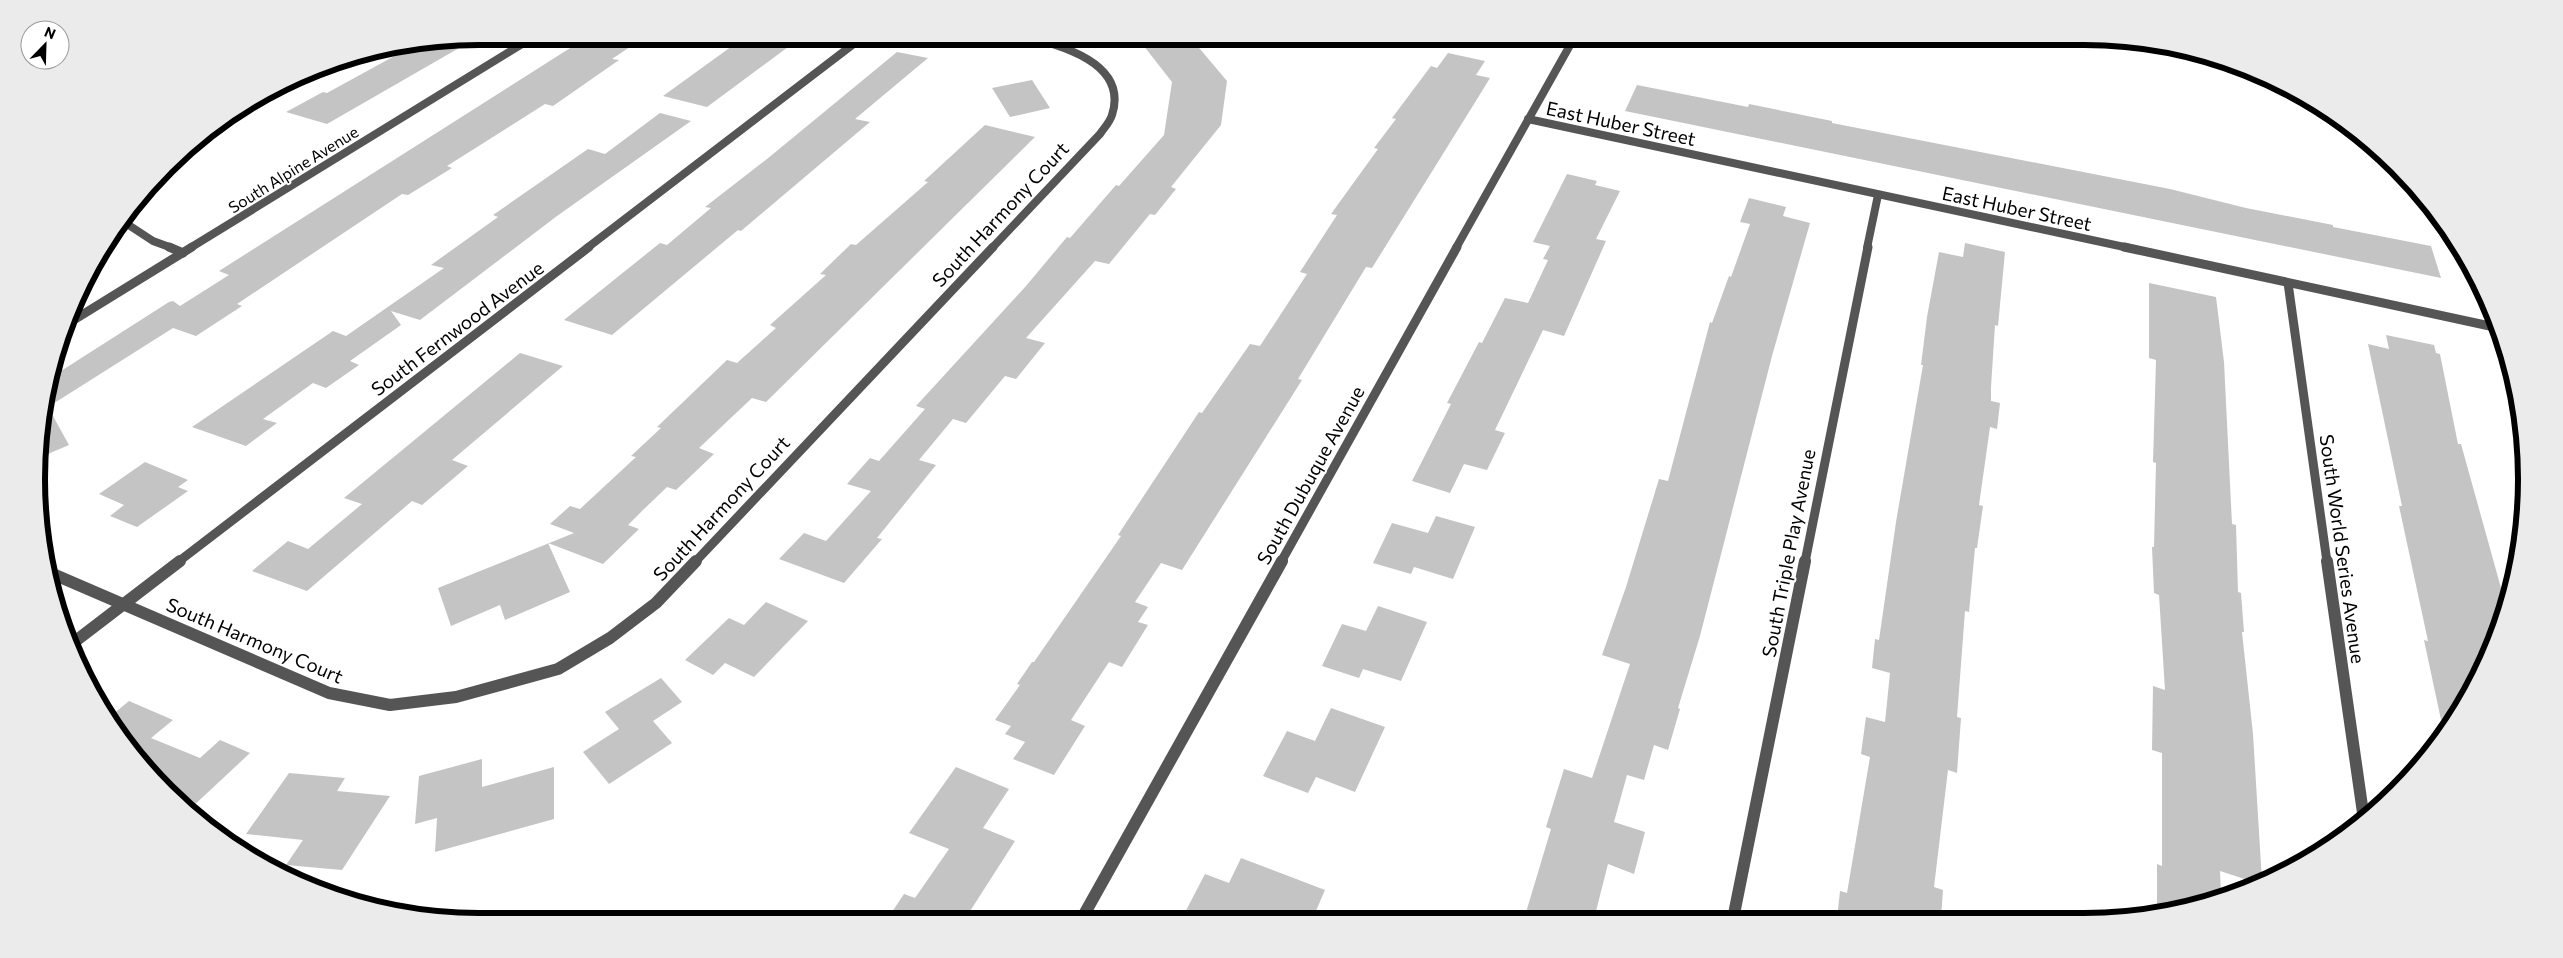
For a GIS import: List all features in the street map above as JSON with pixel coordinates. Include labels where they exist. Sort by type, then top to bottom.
[{"type":"street","name":"South Alpine Avenue","points":[[76,319],[520,45]]},
{"type":"street","name":"South Fernwood Avenue","points":[[76,641],[852,45]]},
{"type":"street","name":"South Harmony Court","points":[[56,575],[329,693],[390,705],[456,696],[558,669],[610,638],[656,603],[1093,141],[1111,118],[1114,110],[1112,84],[1088,58],[1058,45]]},
{"type":"street","name":"South Dubuque Avenue","points":[[1085,913],[1569,46]]},
{"type":"street","name":"East Huber Street","points":[[1528,120],[2490,326]]},
{"type":"street","name":"South Triple Play Avenue","points":[[1733,913],[1878,195]]},
{"type":"street","points":[[128,225],[153,241],[183,253]]},
{"type":"street","name":"South World Series Avenue","points":[[2288,283],[2363,811]]},
{"type":"building","points":[[575,45],[633,45],[612,59],[619,60],[553,106],[545,104],[447,166],[452,168],[408,195],[402,194],[237,304],[242,306],[196,336],[173,328],[51,405],[59,373],[169,302],[173,301],[180,306],[229,275],[219,271]]},
{"type":"building","points":[[734,45],[791,45],[707,107],[663,96]]},
{"type":"building","points":[[1143,45],[1197,45],[1227,81],[1221,125],[1171,187],[1176,189],[1155,215],[1150,214],[1109,264],[1095,261],[1026,338],[1045,343],[1016,379],[1005,376],[966,423],[953,419],[919,460],[936,465],[877,538],[882,539],[844,583],[779,559],[804,533],[826,541],[871,491],[847,484],[870,458],[879,461],[925,409],[916,406],[1026,286],[1067,237],[1070,238],[1116,185],[1119,186],[1164,135],[1172,82]]},
{"type":"building","points":[[463,46],[327,124],[286,112],[323,92],[327,93],[402,52]]},
{"type":"building","points":[[897,52],[928,58],[855,119],[870,122],[741,231],[738,230],[612,335],[564,320],[660,243],[667,245],[711,208],[705,207],[767,159]]},
{"type":"building","points":[[1448,53],[1485,61],[1476,75],[1490,78],[1474,104],[1372,268],[1366,267],[1298,379],[1302,380],[1182,570],[1161,563],[1135,602],[1148,607],[1138,622],[1148,625],[1122,667],[1109,662],[1071,720],[1085,726],[1054,775],[1013,759],[1025,742],[1005,734],[1011,726],[995,720],[1020,685],[1017,684],[1121,536],[1118,535],[1199,412],[1202,413],[1250,344],[1260,346],[1307,274],[1300,272],[1337,215],[1331,214],[1378,149],[1374,148],[1396,119],[1392,118],[1431,66],[1437,68]]},
{"type":"building","points":[[1032,80],[1050,108],[1010,117],[992,88]]},
{"type":"building","points":[[1637,85],[1748,107],[1749,104],[1832,121],[1832,123],[2170,189],[2246,208],[2333,225],[2333,227],[2431,246],[2441,278],[1625,111]]},
{"type":"building","points":[[660,113],[691,121],[557,216],[420,320],[391,311],[401,325],[350,361],[359,365],[326,388],[313,383],[263,419],[277,423],[246,446],[192,427],[333,331],[346,336],[444,268],[431,265],[498,217],[493,215],[588,149],[605,154]]},
{"type":"building","points":[[985,125],[1035,137],[766,402],[752,398],[699,448],[714,454],[676,490],[667,487],[644,509],[628,525],[639,529],[603,564],[549,543],[574,533],[550,524],[570,506],[580,509],[636,457],[631,456],[661,428],[657,427],[727,360],[737,363],[776,328],[770,325],[826,275],[820,274],[851,244],[856,245],[928,182],[924,181]]},
{"type":"building","points":[[1567,174],[1597,181],[1595,185],[1620,191],[1596,239],[1606,241],[1564,336],[1543,330],[1495,430],[1505,433],[1487,470],[1464,464],[1450,493],[1412,481],[1451,404],[1447,403],[1479,342],[1482,343],[1505,298],[1528,303],[1548,260],[1543,259],[1550,246],[1533,242]]},
{"type":"building","points":[[1749,198],[1786,207],[1783,216],[1810,223],[1772,356],[1700,636],[1678,708],[1680,709],[1668,750],[1654,745],[1644,780],[1627,775],[1614,822],[1645,832],[1634,874],[1608,864],[1596,913],[1526,913],[1551,829],[1546,827],[1564,769],[1592,778],[1630,664],[1602,655],[1626,587],[1659,479],[1668,481],[1710,322],[1712,323],[1729,276],[1731,277],[1750,224],[1740,222]]},
{"type":"building","points":[[1965,243],[2005,252],[1998,326],[1995,325],[1991,387],[1991,401],[2000,403],[1997,429],[1990,427],[1979,505],[1983,506],[1977,548],[1975,548],[1969,612],[1965,611],[1957,717],[1961,718],[1957,773],[1948,770],[1934,887],[1943,890],[1941,913],[1838,913],[1840,891],[1847,893],[1870,757],[1861,754],[1866,717],[1885,722],[1890,673],[1872,668],[1875,639],[1879,640],[1896,522],[1923,365],[1921,365],[1927,317],[1939,252],[1963,257]]},
{"type":"building","points":[[2149,283],[2216,297],[2224,362],[2232,524],[2236,525],[2238,592],[2241,593],[2244,632],[2242,632],[2253,734],[2262,875],[2249,880],[2220,871],[2221,891],[2157,907],[2157,864],[2162,866],[2162,753],[2152,750],[2153,686],[2165,690],[2159,595],[2154,593],[2152,547],[2154,547],[2156,463],[2153,462],[2156,360],[2149,358]]},
{"type":"building","points":[[2386,335],[2434,345],[2436,353],[2440,354],[2458,444],[2461,444],[2502,593],[2485,645],[2460,696],[2442,724],[2424,640],[2428,641],[2399,506],[2402,506],[2368,344],[2389,349]]},
{"type":"building","points":[[520,353],[563,366],[452,460],[468,466],[422,505],[412,501],[307,591],[252,571],[288,541],[308,549],[362,504],[344,498]]},
{"type":"building","points":[[50,412],[69,445],[46,455]]},
{"type":"building","points":[[145,462],[188,480],[178,487],[188,491],[137,527],[110,516],[124,505],[99,494]]},
{"type":"building","points":[[1436,516],[1475,527],[1453,579],[1414,567],[1411,574],[1373,563],[1392,523],[1428,533]]},
{"type":"building","points":[[548,543],[570,592],[505,620],[500,605],[451,626],[438,588]]},
{"type":"building","points":[[766,602],[808,621],[754,677],[725,663],[713,675],[685,660],[729,618],[744,625]]},
{"type":"building","points":[[1378,606],[1427,622],[1401,681],[1363,669],[1359,678],[1322,666],[1342,624],[1366,631]]},
{"type":"building","points":[[661,678],[682,702],[653,721],[672,743],[609,784],[583,752],[619,729],[605,712]]},
{"type":"building","points":[[129,701],[173,720],[151,738],[200,758],[220,740],[250,753],[194,806],[153,765],[114,713]]},
{"type":"building","points":[[1331,708],[1385,727],[1355,792],[1316,777],[1308,793],[1263,776],[1287,731],[1315,741]]},
{"type":"building","points":[[482,759],[482,787],[554,767],[554,819],[435,852],[437,818],[415,824],[419,776]]},
{"type":"building","points":[[956,767],[1009,789],[983,828],[1015,841],[969,913],[891,913],[904,894],[915,898],[949,849],[909,833]]},
{"type":"building","points":[[289,773],[345,778],[337,791],[390,796],[342,870],[286,865],[303,840],[246,834]]},
{"type":"building","points":[[1241,858],[1325,890],[1315,913],[1185,913],[1205,874],[1229,883]]}]
